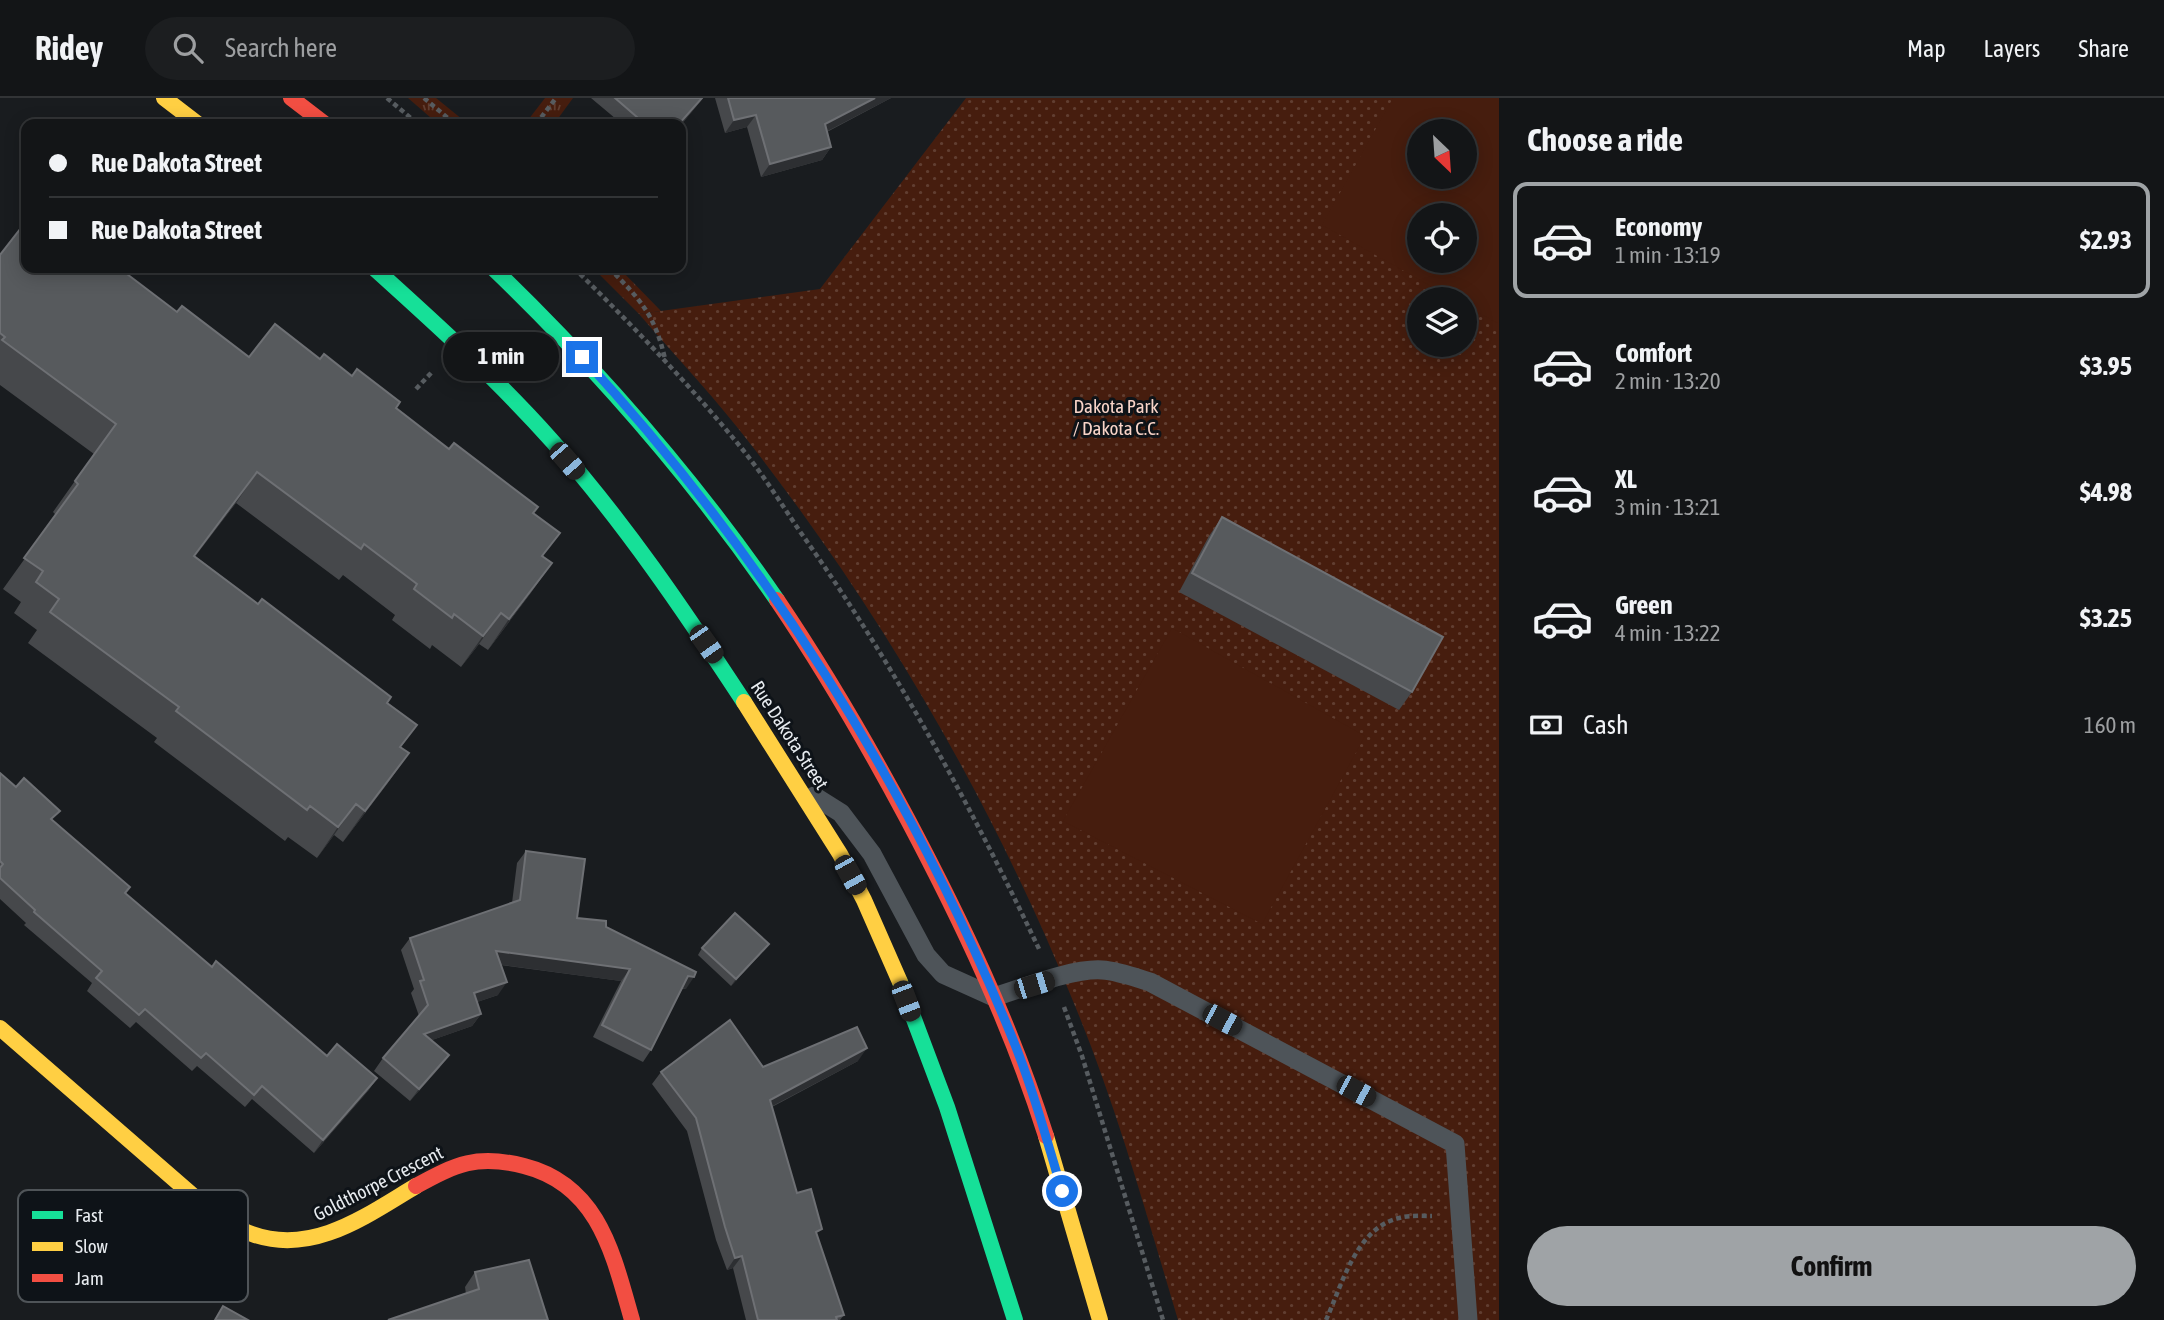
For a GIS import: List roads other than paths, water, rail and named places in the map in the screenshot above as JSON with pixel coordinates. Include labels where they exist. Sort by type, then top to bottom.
[{"type":"main road","points":[[164,98],[191,119]]},
{"type":"main road","points":[[291,98],[318,119]]},
{"type":"main road","name":"Rue Dakota Street","points":[[378,273],[520,406],[598,497],[644,554],[799,786],[863,899],[906,1001],[953,1126],[1015,1320]]},
{"type":"main road","points":[[498,273],[628,406],[695,489],[799,631],[888,779],[934,868],[1010,1031],[1046,1138],[1100,1320]]},
{"type":"main road","name":"Goldthorpe Crescent","points":[[0,1028],[187,1190]]},
{"type":"main road","name":"Goldthorpe Crescent","points":[[248,1230],[263,1238],[295,1241],[322,1237],[344,1229],[419,1184],[460,1164],[492,1161],[528,1166],[556,1177],[575,1191],[593,1213],[607,1239],[632,1320]]},
{"type":"lane","points":[[799,786],[841,813],[872,854],[926,955],[943,974],[994,997],[1065,976],[1099,970],[1128,974],[1150,982],[1455,1144],[1468,1320]]},
{"type":"park label","name":"Dakota Park / Dakota C.C.","points":[[1116,417]]}]
